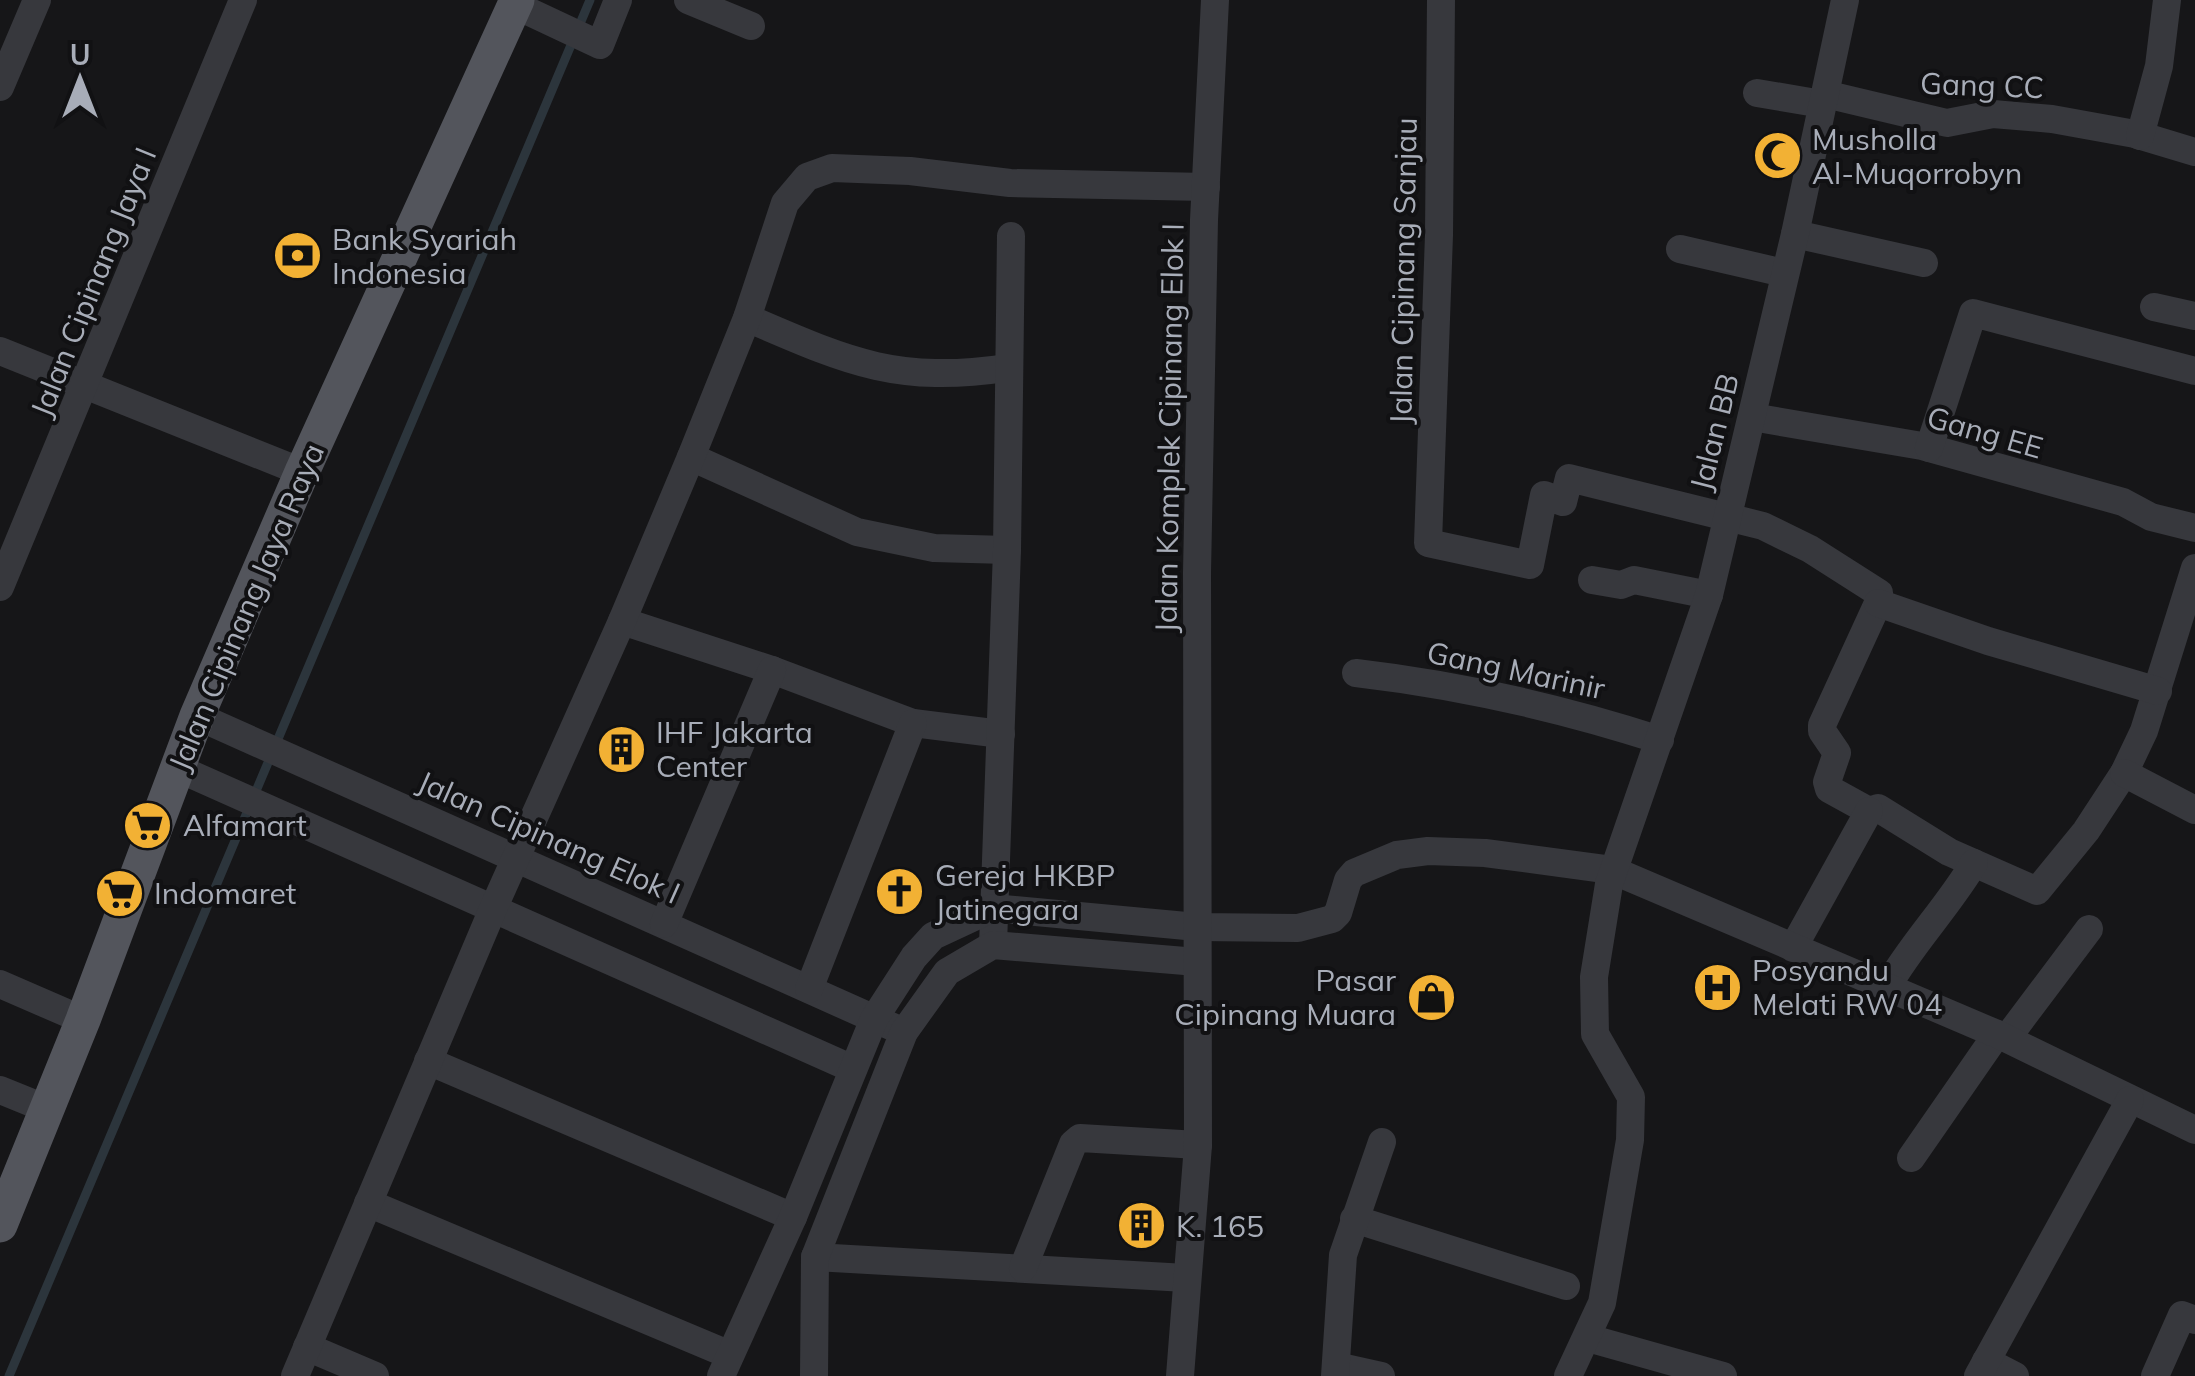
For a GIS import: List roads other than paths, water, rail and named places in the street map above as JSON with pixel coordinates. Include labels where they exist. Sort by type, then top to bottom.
[{"type":"main road","name":"Jalan Cipinang Jaya Raya","points":[[0,1224],[83,1020],[193,776],[302,472],[516,3]]},
{"type":"street","points":[[0,86],[37,0]]},
{"type":"street","name":"Jalan Cipinang Jaya I","points":[[0,588],[244,0]]},
{"type":"street","points":[[516,3],[600,44],[618,0]]},
{"type":"street","points":[[688,0],[751,26]]},
{"type":"street","points":[[1206,188],[1215,0]]},
{"type":"street","name":"Jalan Cipinang Sanjau","points":[[1441,0],[1439,235],[1428,543],[1530,565],[1544,495],[1564,502],[1569,478],[1726,516]]},
{"type":"street","name":"Jalan BB","points":[[1568,1376],[1598,1319],[1609,1275],[1632,1112],[1626,1083],[1595,1034],[1594,977],[1612,870],[1709,595],[1795,234],[1845,0]]},
{"type":"street","points":[[2140,136],[2159,66],[2165,0]]},
{"type":"street","name":"Gang CC","points":[[1757,93],[1824,99],[1947,122],[1992,114],[2052,119],[2140,136],[2195,152]]},
{"type":"street","name":"Jalan Komplek Cipinang Elok I","points":[[296,1376],[493,908],[691,457],[746,318],[785,203],[807,176],[832,168],[910,171],[1010,183],[1206,188],[1198,553],[1196,927]]},
{"type":"street","points":[[1795,234],[1924,263]]},
{"type":"street","points":[[993,945],[1007,550],[1010,236]]},
{"type":"street","points":[[1680,249],[1784,273]]},
{"type":"street","points":[[2154,306],[2195,316]]},
{"type":"street","points":[[1928,448],[1972,313],[2195,370]]},
{"type":"street","points":[[746,318],[833,355],[884,370],[944,374],[1007,368]]},
{"type":"street","points":[[0,352],[302,472]]},
{"type":"street","name":"Gang EE","points":[[1752,417],[1928,448],[2123,502],[2151,517],[2195,528]]},
{"type":"street","points":[[691,457],[857,532],[934,548],[1007,550]]},
{"type":"street","points":[[1726,516],[1762,526],[1810,549],[1879,593],[1822,731],[1837,753],[1827,782],[1829,789],[1869,811]]},
{"type":"street","points":[[1793,948],[1869,811],[1878,808],[1950,852],[2032,890],[2042,889],[2124,773],[2158,692],[2195,568]]},
{"type":"street","points":[[1592,580],[1623,585],[1634,580],[1709,595]]},
{"type":"street","points":[[1878,603],[2158,692]]},
{"type":"street","points":[[622,621],[772,670],[913,723],[1000,734]]},
{"type":"street","points":[[664,924],[772,670]]},
{"type":"street","name":"Gang Marinir","points":[[1356,673],[1409,679],[1533,704],[1590,717],[1660,740]]},
{"type":"street","name":"Jalan Cipinang Elok I","points":[[213,723],[904,1032]]},
{"type":"street","points":[[809,989],[913,723]]},
{"type":"street","points":[[2124,773],[2195,810]]},
{"type":"street","points":[[193,776],[853,1068]]},
{"type":"street","points":[[368,1203],[725,1366],[793,1217],[874,1019],[933,936],[993,908],[1196,927],[1298,928],[1332,919],[1354,873],[1398,855],[1428,851],[1484,853],[1612,870],[2002,1036],[2195,1130]]},
{"type":"street","points":[[1887,988],[1902,962],[1954,898],[1974,863]]},
{"type":"street","points":[[1180,1376],[1198,1145],[1196,927]]},
{"type":"street","points":[[1911,1158],[2002,1036],[2089,930]]},
{"type":"street","points":[[814,1376],[815,1257],[904,1032],[947,972],[993,945],[1198,962]]},
{"type":"street","points":[[0,984],[83,1020]]},
{"type":"street","points":[[428,1061],[793,1217]]},
{"type":"street","points":[[0,1090],[47,1109]]},
{"type":"street","points":[[2015,1376],[1982,1369],[2130,1100]]},
{"type":"street","points":[[1023,1268],[1073,1144],[1080,1138],[1198,1145]]},
{"type":"street","points":[[1381,1376],[1336,1371],[1343,1255],[1382,1142]]},
{"type":"street","points":[[1354,1220],[1566,1286]]},
{"type":"street","points":[[815,1257],[1186,1278]]},
{"type":"street","points":[[2156,1376],[2182,1315],[2195,1320]]},
{"type":"street","points":[[1588,1338],[1724,1376]]},
{"type":"street","points":[[308,1347],[375,1376]]},
{"type":"waterway","points":[[9,1376],[590,0]]},
{"type":"place","name":"Musholla Al-Muqorrobyn","points":[[1777,156]]},
{"type":"place","name":"Bank Syariah Indonesia","points":[[297,256]]},
{"type":"place","name":"IHF Jakarta Center","points":[[621,749]]},
{"type":"place","name":"Alfamart","points":[[148,825]]},
{"type":"place","name":"Gereja HKBP Jatinegara","points":[[900,892]]},
{"type":"place","name":"Indomaret","points":[[119,893]]},
{"type":"place","name":"Posyandu Melati RW 04","points":[[1717,987]]},
{"type":"place","name":"Pasar Cipinang Muara","points":[[1431,997]]},
{"type":"place","name":"K. 165","points":[[1141,1226]]}]
